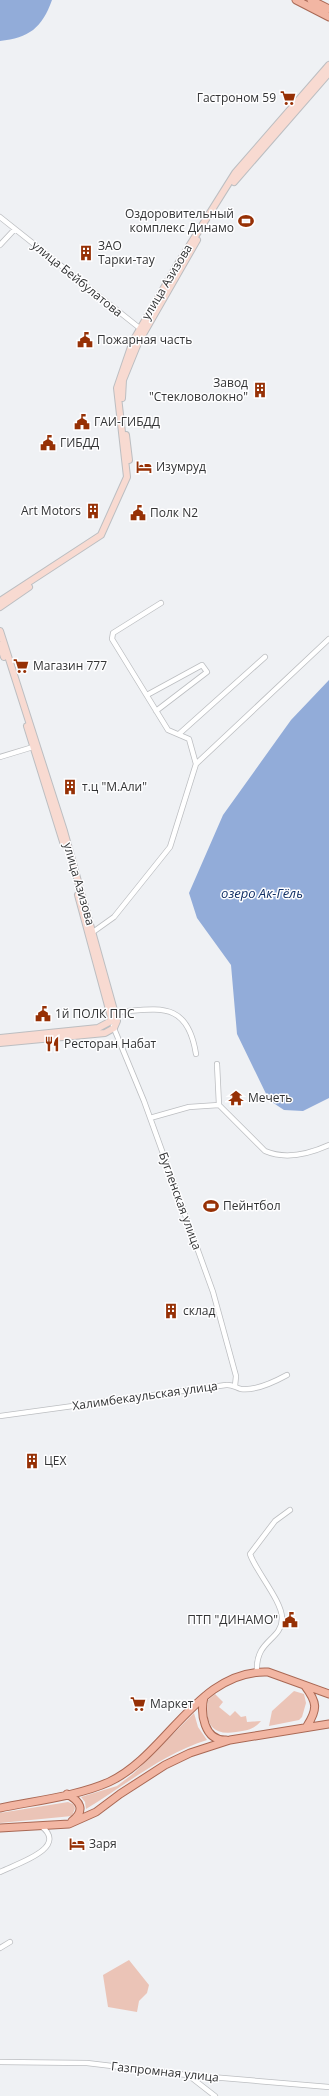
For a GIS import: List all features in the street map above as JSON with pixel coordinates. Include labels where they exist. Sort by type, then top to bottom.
[{"type":"main road","points":[[296,0],[329,17]]},
{"type":"main road","points":[[311,0],[329,9]]},
{"type":"main road","name":"улица Азизова","points":[[0,606],[103,538],[125,495],[129,482],[130,475],[121,393],[123,380],[142,330],[236,173],[329,65]]},
{"type":"main road","name":"улица Азизова","points":[[0,601],[101,535],[127,477],[117,388],[131,347],[238,176],[329,73]]},
{"type":"main road","name":"улица Азизова","points":[[0,631],[64,831],[93,932],[112,1012],[111,1021]]},
{"type":"main road","name":"улица Азизова","points":[[0,645],[65,848],[112,1012],[117,1021],[114,1028]]},
{"type":"main road","points":[[0,1038],[98,1028],[111,1021]]},
{"type":"main road","points":[[0,1044],[105,1033],[114,1028]]},
{"type":"main road","points":[[0,1808],[67,1794],[109,1782],[134,1766],[204,1697],[222,1683],[239,1676],[257,1672],[270,1673],[329,1694]]},
{"type":"main road","points":[[304,1685],[315,1702],[315,1714],[307,1726]]},
{"type":"main road","points":[[204,1697],[202,1715],[208,1730],[217,1738],[230,1740]]},
{"type":"main road","points":[[2,1828],[69,1824],[96,1812],[120,1794],[165,1765],[190,1753],[230,1740],[307,1726],[329,1724]]},
{"type":"main road","points":[[67,1794],[78,1802],[80,1806],[77,1818],[69,1824]]},
{"type":"street","name":"улица Бейбулатова","points":[[0,217],[14,230],[142,330]]},
{"type":"street","points":[[0,246],[14,230]]},
{"type":"street","points":[[161,603],[113,633],[112,636],[168,730],[189,739],[196,764]]},
{"type":"street","points":[[93,932],[114,917],[170,847],[196,764],[329,639]]},
{"type":"street","points":[[179,734],[265,657]]},
{"type":"street","points":[[147,695],[202,665],[207,672],[156,711]]},
{"type":"street","points":[[0,757],[33,747]]},
{"type":"street","points":[[112,1012],[163,1009],[174,1014],[186,1022],[193,1036],[196,1054]]},
{"type":"street","name":"Бугленская улица","points":[[111,1021],[150,1118],[213,1292],[236,1376],[235,1386]]},
{"type":"street","points":[[217,1064],[219,1105],[265,1151],[274,1155],[300,1155],[329,1145]]},
{"type":"street","points":[[150,1118],[189,1107],[219,1105]]},
{"type":"street","name":"Халимбекаульская улица","points":[[0,1416],[226,1385],[235,1386],[241,1389],[271,1384],[287,1374]]},
{"type":"street","points":[[257,1672],[258,1654],[278,1631],[282,1617],[266,1582],[250,1554],[275,1521],[290,1510]]},
{"type":"street","points":[[0,1872],[48,1847],[51,1841],[49,1834],[41,1826]]},
{"type":"street","points":[[0,1948],[10,1942]]},
{"type":"street","name":"Газпромная улица","points":[[0,2062],[87,2063],[329,2087]]},
{"type":"street","points":[[187,2074],[215,2096]]},
{"type":"shaded area","points":[[294,1691],[304,1694],[306,1703],[302,1717],[299,1720],[269,1726],[272,1711]]},
{"type":"shaded area","points":[[215,1694],[223,1702],[219,1707],[230,1716],[235,1711],[241,1717],[246,1716],[247,1722],[261,1721],[253,1728],[244,1731],[228,1733],[216,1730],[209,1722],[207,1716],[208,1700]]},
{"type":"shaded area","points":[[194,1713],[198,1727],[207,1740],[175,1753],[159,1762],[86,1809],[85,1802],[81,1797],[117,1786],[134,1773]]},
{"type":"shaded area","points":[[68,1802],[73,1804],[75,1808],[72,1816],[0,1823],[0,1813]]},
{"type":"shaded area","points":[[129,1960],[149,1985],[147,1993],[139,2001],[137,2012],[108,2007],[103,1975]]},
{"type":"water","points":[[0,0],[52,0],[44,18],[33,30],[27,34],[10,40],[0,41]]},
{"type":"water","name":"озеро Ак-Гёль","points":[[329,680],[329,1098],[303,1111],[284,1110],[269,1100],[237,1034],[231,965],[197,918],[189,893],[223,815],[291,720]]},
{"type":"place","name":"Гастроном 59","points":[[288,98]]},
{"type":"place","name":"Оздоровительный комплекс Динамо","points":[[246,221]]},
{"type":"place","name":"ЗАО Тарки-тау","points":[[86,253]]},
{"type":"place","name":"Пожарная часть","points":[[85,340]]},
{"type":"place","name":"Завод \"Стекловолокно\"","points":[[260,390]]},
{"type":"place","name":"ГАИ-ГИБДД","points":[[82,422]]},
{"type":"place","name":"ГИБДД","points":[[48,443]]},
{"type":"place","name":"Изумруд","points":[[144,467]]},
{"type":"place","name":"Art Motors","points":[[93,511]]},
{"type":"place","name":"Полк N2","points":[[138,513]]},
{"type":"place","name":"Магазин 777","points":[[21,666]]},
{"type":"place","name":"т.ц \"М.Али\"","points":[[70,787]]},
{"type":"place","name":"1й ПОЛК ППС","points":[[43,1014]]},
{"type":"place","name":"Ресторан Набат","points":[[52,1044]]},
{"type":"place","name":"Мечеть","points":[[236,1098]]},
{"type":"place","name":"Пейнтбол","points":[[211,1206]]},
{"type":"place","name":"склад","points":[[171,1311]]},
{"type":"place","name":"ЦЕХ","points":[[32,1461]]},
{"type":"place","name":"ПТП \"ДИНАМО\"","points":[[290,1620]]},
{"type":"place","name":"Маркет","points":[[138,1704]]},
{"type":"place","name":"Заря","points":[[77,1844]]}]
